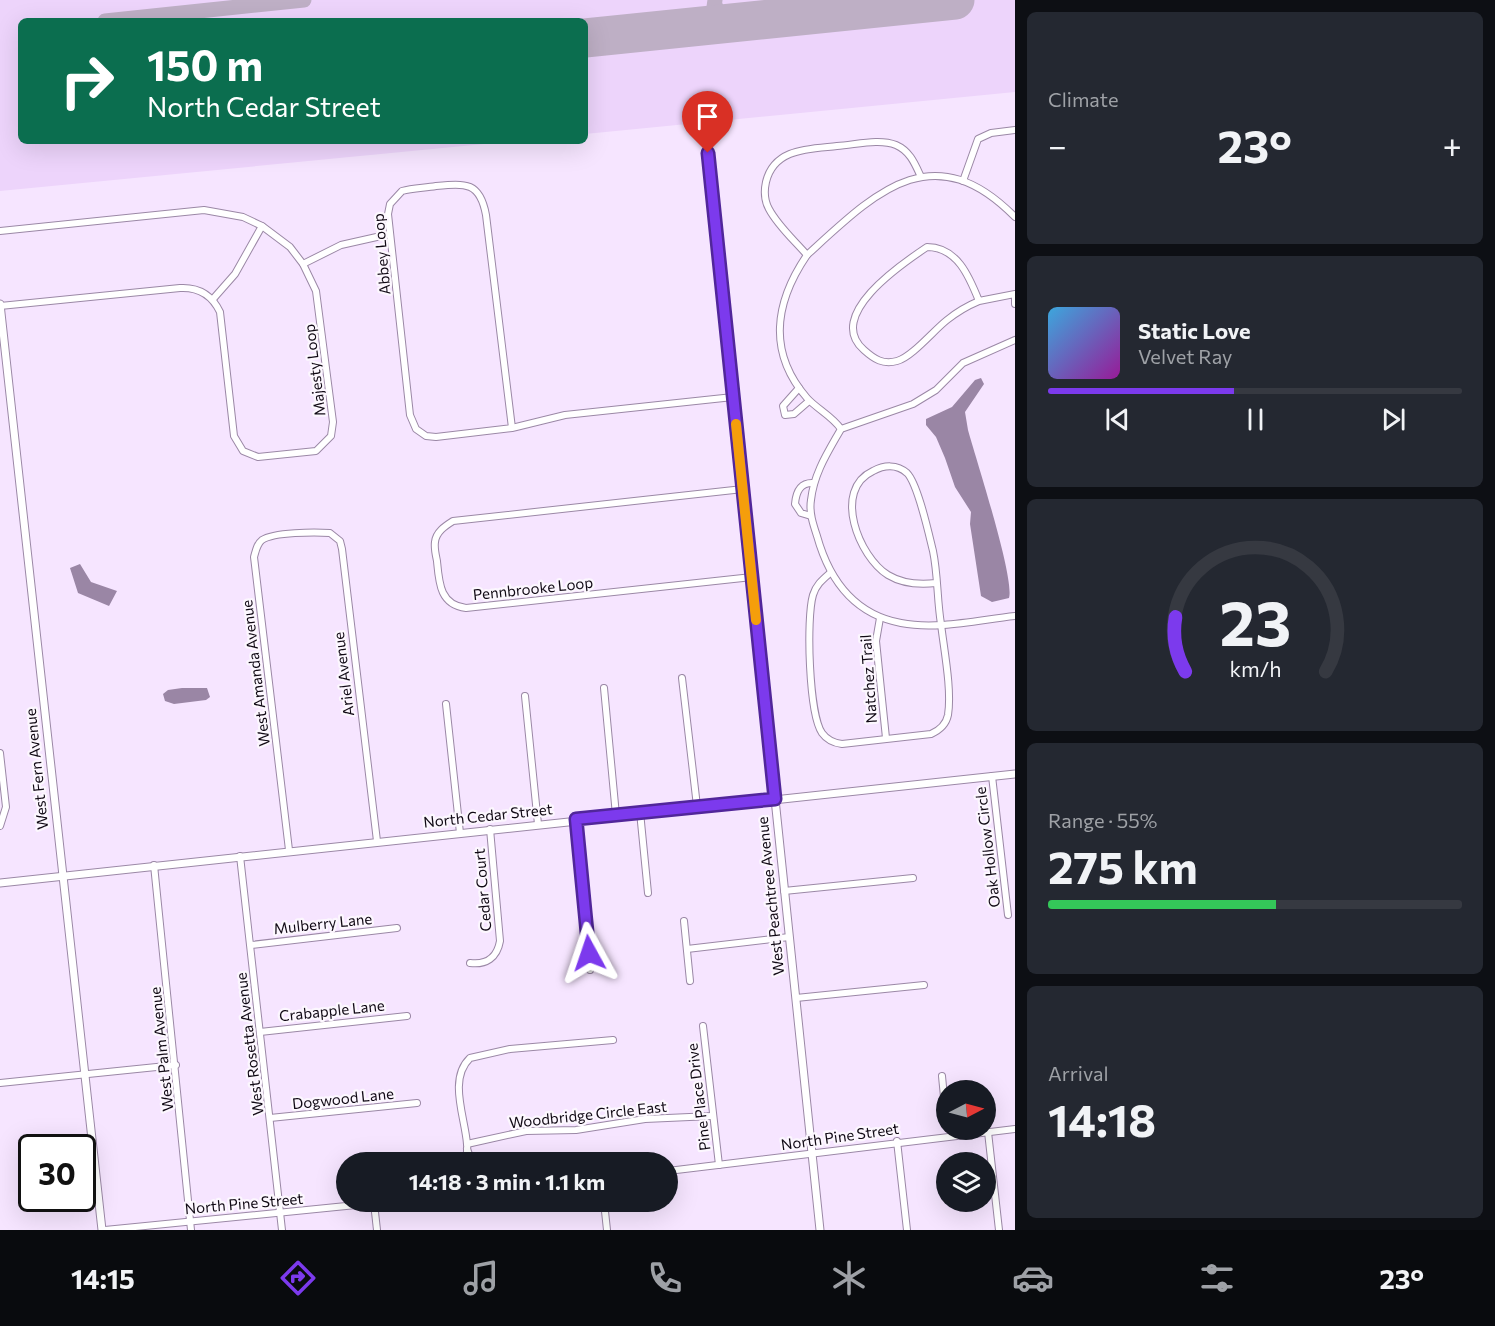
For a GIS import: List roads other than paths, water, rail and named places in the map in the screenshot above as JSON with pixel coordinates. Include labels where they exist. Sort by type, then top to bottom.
[{"type":"street","name":"West Peachtree Avenue","points":[[705,130],[820,1230]]},
{"type":"street","points":[[963,181],[978,140],[991,133],[1015,130]]},
{"type":"street","points":[[807,255],[768,208],[764,193],[768,175],[777,162],[789,153],[881,142],[894,144],[912,158],[921,177]]},
{"type":"street","points":[[841,429],[799,388],[785,362],[779,321],[787,288],[807,255],[883,190],[901,181],[921,177],[963,181],[991,196],[1015,217]]},
{"type":"street","name":"Abbey Loop","points":[[512,428],[486,215],[480,196],[474,189],[459,184],[402,191],[390,204],[390,234],[412,424],[420,433],[431,437],[512,428],[565,416],[733,397]]},
{"type":"street","name":"Majesty Loop","points":[[0,231],[204,210],[243,217],[262,226],[290,247],[303,264],[320,305],[333,422],[331,436],[316,451],[258,457],[249,455],[237,445],[232,426],[220,312],[213,299]]},
{"type":"street","points":[[0,305],[188,288],[204,292],[213,299],[235,274],[262,226]]},
{"type":"street","points":[[303,264],[341,244],[390,234]]},
{"type":"street","points":[[979,301],[969,277],[954,256],[945,250],[927,247],[859,306],[852,326],[854,337],[876,360],[885,363],[901,361],[947,320],[979,301],[1015,294],[1015,304]]},
{"type":"street","name":"West Fern Avenue","points":[[0,305],[103,1230]]},
{"type":"street","points":[[1015,340],[963,363],[936,390],[913,404],[841,429],[819,467],[810,503],[811,516],[830,573],[854,600],[880,618],[909,624],[941,624],[1015,616]]},
{"type":"street","points":[[799,388],[783,406],[785,415],[794,414],[810,401]]},
{"type":"street","points":[[830,573],[819,582],[810,610],[810,650],[818,725],[822,734],[836,743],[931,734],[943,726],[949,704],[933,550],[912,480],[898,468],[887,466],[871,471],[862,479],[854,494],[852,507],[865,551],[873,563],[888,575],[907,583],[936,583]]},
{"type":"street","points":[[811,516],[801,513],[795,504],[799,489],[805,484],[814,483]]},
{"type":"street","name":"Pennbrooke Loop","points":[[743,489],[453,521],[444,527],[435,542],[439,585],[448,602],[456,607],[466,608],[752,577]]},
{"type":"street","name":"Ariel Avenue","points":[[306,533],[330,533],[340,541],[342,549],[377,841]]},
{"type":"street","name":"West Amanda Avenue","points":[[289,850],[254,557],[257,545],[268,537],[306,533]]},
{"type":"street","name":"Natchez Trail","points":[[880,618],[876,640],[886,738]]},
{"type":"street","points":[[682,678],[697,806]]},
{"type":"street","points":[[603,688],[616,815]]},
{"type":"street","points":[[525,696],[538,824]]},
{"type":"street","points":[[446,704],[460,833]]},
{"type":"street","points":[[0,753],[6,807],[0,826]]},
{"type":"street","name":"North Cedar Street","points":[[0,883],[640,812],[1015,774]]},
{"type":"street","name":"Oak Hollow Circle","points":[[992,776],[1008,915]]},
{"type":"street","points":[[640,812],[648,893]]},
{"type":"street","points":[[576,819],[590,970]]},
{"type":"street","name":"Cedar Court","points":[[470,963],[489,961],[495,955],[500,941],[490,829]]},
{"type":"street","name":"West Rosetta Avenue","points":[[240,856],[282,1230]]},
{"type":"street","name":"West Palm Avenue","points":[[154,865],[191,1230]]},
{"type":"street","points":[[784,891],[913,878]]},
{"type":"street","points":[[684,921],[690,981]]},
{"type":"street","name":"Mulberry Lane","points":[[251,945],[397,928]]},
{"type":"street","points":[[687,949],[789,937]]},
{"type":"street","points":[[796,998],[924,985]]},
{"type":"street","name":"Crabapple Lane","points":[[260,1032],[407,1016]]},
{"type":"street","name":"Pine Place Drive","points":[[703,1026],[719,1165]]},
{"type":"street","points":[[467,1152],[458,1082],[461,1069],[470,1058],[476,1054],[510,1049],[613,1040]]},
{"type":"street","points":[[0,1083],[176,1065]]},
{"type":"street","points":[[942,1076],[942,1080]]},
{"type":"street","name":"Dogwood Lane","points":[[270,1118],[417,1103]]},
{"type":"street","name":"Woodbridge Circle East","points":[[467,1146],[526,1131],[576,1131],[645,1119],[712,1116]]},
{"type":"street","name":"North Pine Street","points":[[996,1130],[1015,1129]]},
{"type":"street","name":"North Pine Street","points":[[678,1169],[812,1154],[936,1134]]},
{"type":"street","points":[[989,1140],[999,1230]]},
{"type":"street","points":[[897,1141],[907,1230]]},
{"type":"street","points":[[467,1146],[470,1152]]},
{"type":"street","name":"North Pine Street","points":[[103,1230],[336,1207]]},
{"type":"street","points":[[375,1212],[377,1230]]},
{"type":"street","points":[[605,1212],[607,1230]]}]
